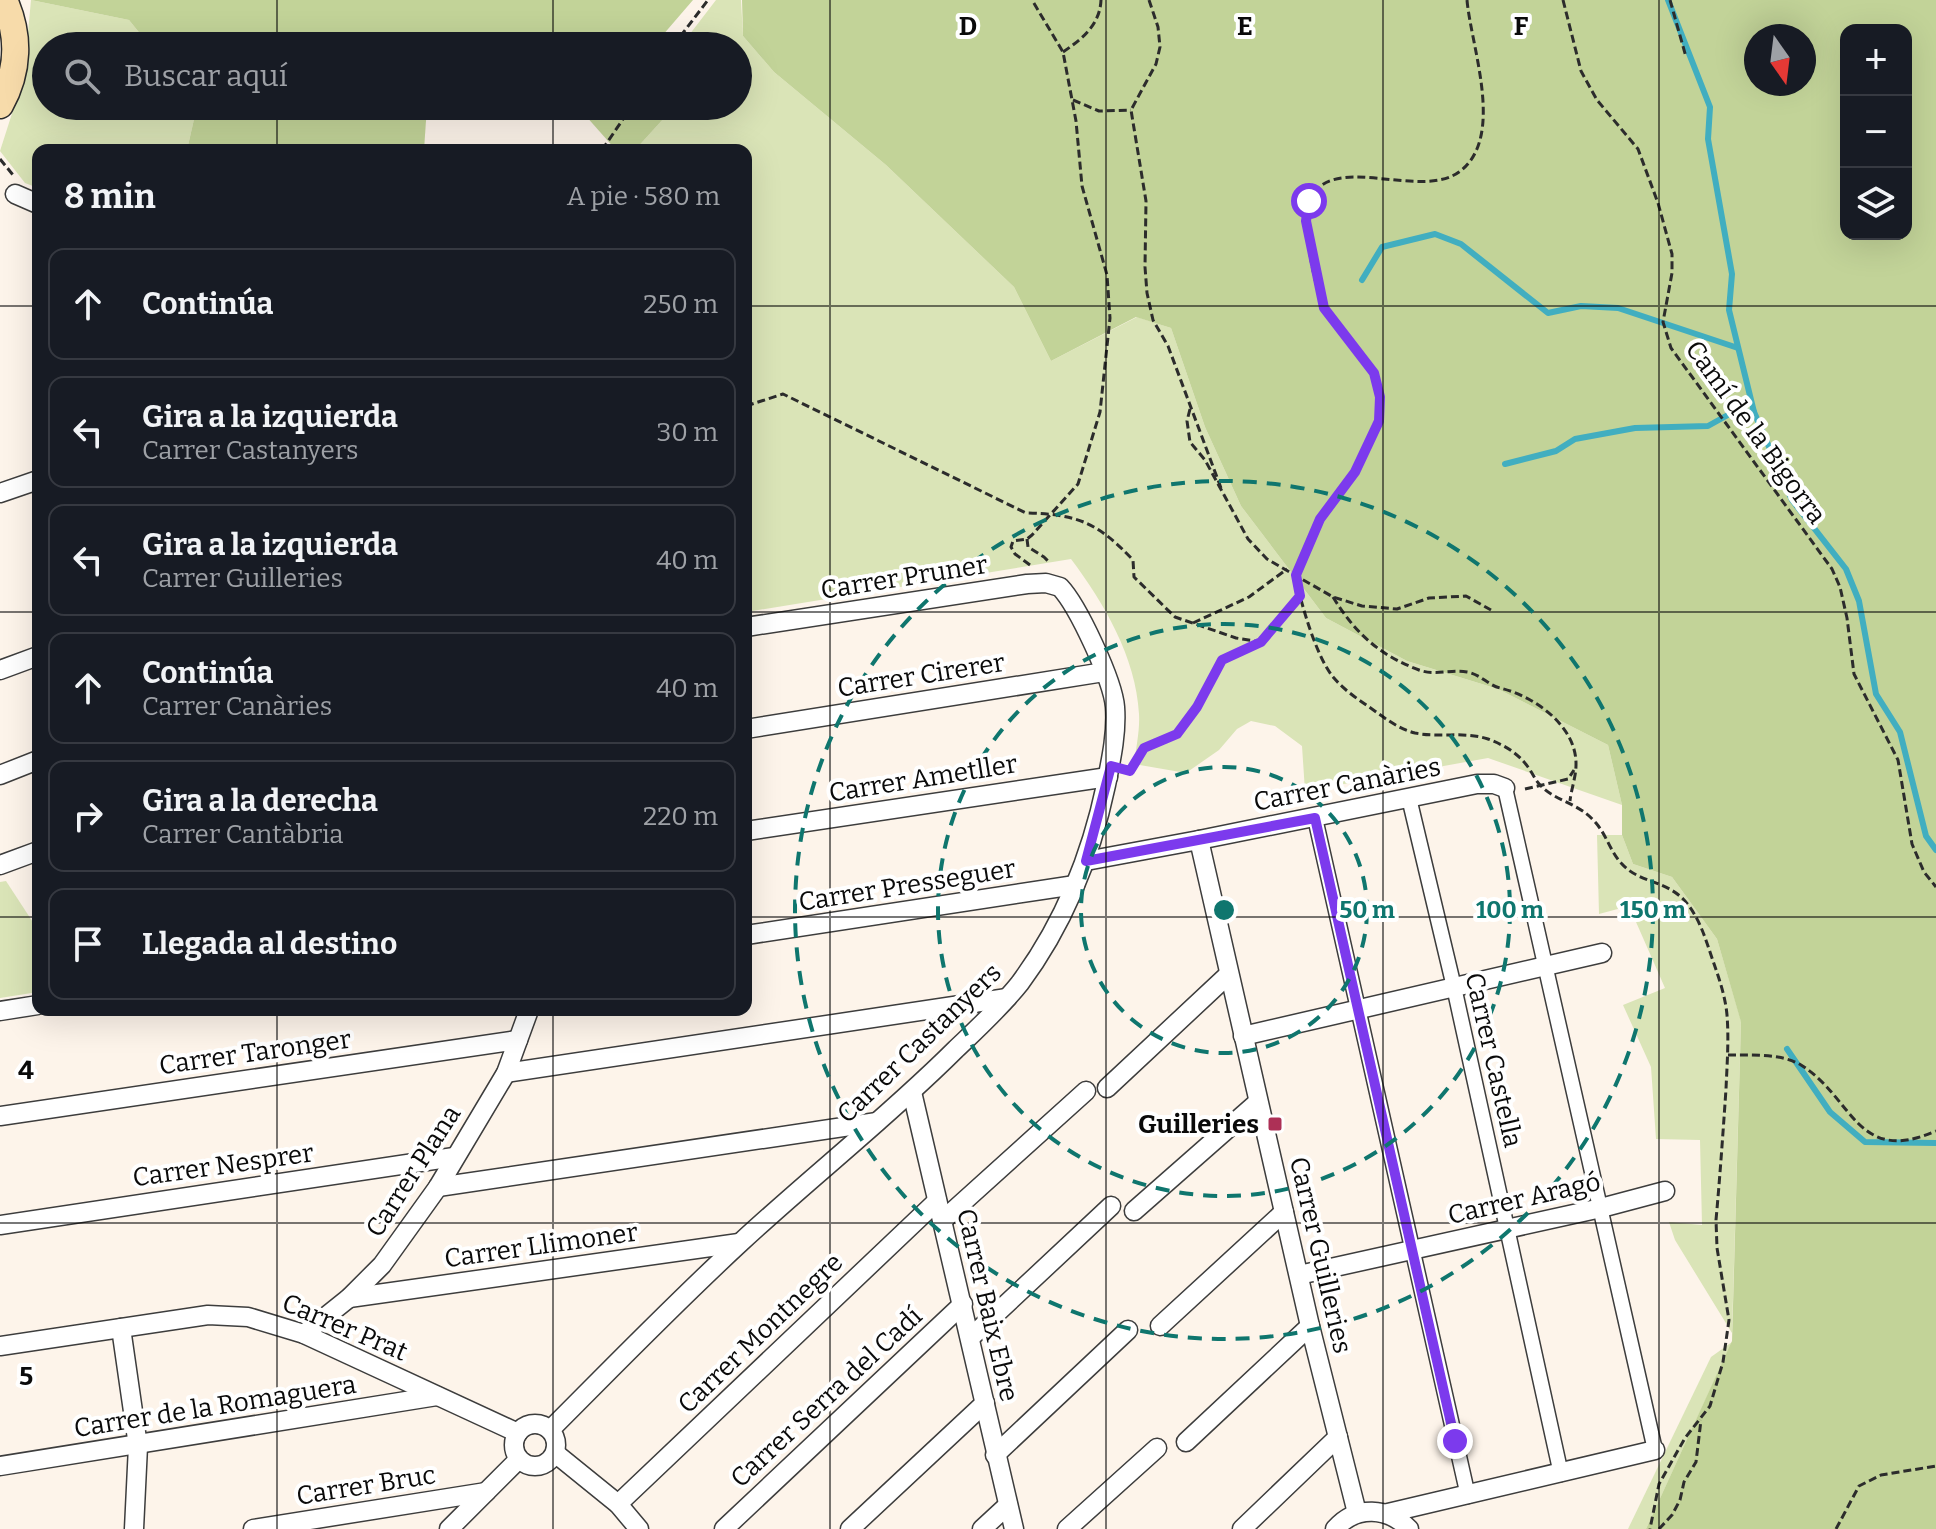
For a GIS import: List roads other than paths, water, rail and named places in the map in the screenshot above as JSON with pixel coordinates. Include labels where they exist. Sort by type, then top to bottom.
[{"type":"main road","points":[[0,105],[14,71],[16,52],[13,26],[4,0]]},
{"type":"street","points":[[15,194],[32,201]]},
{"type":"street","points":[[0,493],[32,482]]},
{"type":"street","name":"Carrer Pruner","points":[[752,626],[1027,584],[1046,583],[1063,590]]},
{"type":"street","name":"Carrer Castanyers","points":[[550,1430],[739,1243],[912,1092],[1007,998],[1036,960],[1086,861],[1109,772],[1115,709],[1113,690],[1063,590]]},
{"type":"street","points":[[0,670],[32,658]]},
{"type":"street","name":"Carrer Cirerer","points":[[752,728],[1104,672]]},
{"type":"street","points":[[0,775],[32,762]]},
{"type":"street","name":"Carrer Ametller","points":[[752,830],[1109,772]]},
{"type":"street","name":"Carrer Canàries","points":[[1199,840],[1477,784],[1494,784],[1505,788]]},
{"type":"street","points":[[1335,1529],[1343,1520],[1357,1513],[1388,1513],[1655,1450],[1505,788]]},
{"type":"street","name":"Carrer Castella","points":[[1409,798],[1454,987],[1561,1474]]},
{"type":"street","points":[[1315,818],[1468,1496]]},
{"type":"street","points":[[1086,861],[1199,840]]},
{"type":"street","name":"Carrer Guilleries","points":[[1199,840],[1310,1326],[1357,1513]]},
{"type":"street","points":[[0,865],[32,853]]},
{"type":"street","name":"Carrer Presseguer","points":[[752,934],[1075,885]]},
{"type":"street","points":[[1243,1036],[1602,953]]},
{"type":"street","points":[[1107,1088],[1229,974]]},
{"type":"street","points":[[506,1073],[1007,998]]},
{"type":"street","points":[[0,1011],[32,1006]]},
{"type":"street","name":"Carrer Plana","points":[[304,1334],[349,1298],[382,1265],[438,1187],[506,1073],[527,1016]]},
{"type":"street","name":"Carrer Taronger","points":[[0,1116],[518,1040]]},
{"type":"street","points":[[942,1221],[1086,1091]]},
{"type":"street","name":"Carrer Baix Ebre","points":[[912,1092],[1014,1529]]},
{"type":"street","points":[[1134,1211],[1258,1102]]},
{"type":"street","points":[[438,1187],[877,1122]]},
{"type":"street","name":"Carrer Nesprer","points":[[0,1225],[454,1157]]},
{"type":"street","name":"Carrer Aragó","points":[[1299,1275],[1665,1191]]},
{"type":"street","name":"Carrer Montnegre","points":[[618,1504],[937,1201]]},
{"type":"street","points":[[970,1338],[1111,1206]]},
{"type":"street","points":[[1160,1326],[1284,1212]]},
{"type":"street","name":"Carrer Llimoner","points":[[349,1298],[739,1243]]},
{"type":"street","name":"Carrer Serra del Cadí","points":[[724,1529],[963,1304]]},
{"type":"street","name":"Carrer Prat","points":[[0,1346],[231,1314],[273,1323],[304,1334],[518,1433]]},
{"type":"street","points":[[1186,1442],[1310,1326]]},
{"type":"street","points":[[121,1328],[138,1446],[134,1529]]},
{"type":"street","points":[[995,1455],[1128,1330]]},
{"type":"street","name":"Carrer de la Romaguera","points":[[0,1466],[437,1396]]},
{"type":"street","points":[[850,1529],[985,1403]]},
{"type":"street","points":[[530,1425],[544,1426],[550,1430],[556,1441],[555,1453],[546,1463],[532,1466],[519,1459],[514,1447],[518,1433],[530,1425]]},
{"type":"street","points":[[1242,1529],[1338,1437]]},
{"type":"street","points":[[1067,1529],[1157,1448]]},
{"type":"street","points":[[555,1453],[618,1504],[639,1529]]},
{"type":"street","points":[[449,1529],[519,1459]]},
{"type":"street","name":"Carrer Bruc","points":[[253,1529],[486,1492]]},
{"type":"street","points":[[982,1529],[1008,1505]]},
{"type":"street","points":[[1388,1513],[1399,1518],[1409,1529]]},
{"type":"waterway","points":[[1668,0],[1710,107],[1708,139],[1732,274],[1729,310],[1754,412],[1792,500],[1846,569],[1859,601],[1876,694],[1900,732],[1926,836],[1936,850]]},
{"type":"waterway","points":[[1362,280],[1382,247],[1435,234],[1461,244],[1548,313],[1581,306],[1618,308],[1738,348]]},
{"type":"waterway","points":[[1505,464],[1556,451],[1575,439],[1635,428],[1708,426],[1735,411],[1754,412]]},
{"type":"waterway","points":[[1787,1049],[1830,1112],[1865,1142],[1936,1143]]},
{"type":"place","name":"Guilleries","points":[[1275,1124]]}]
